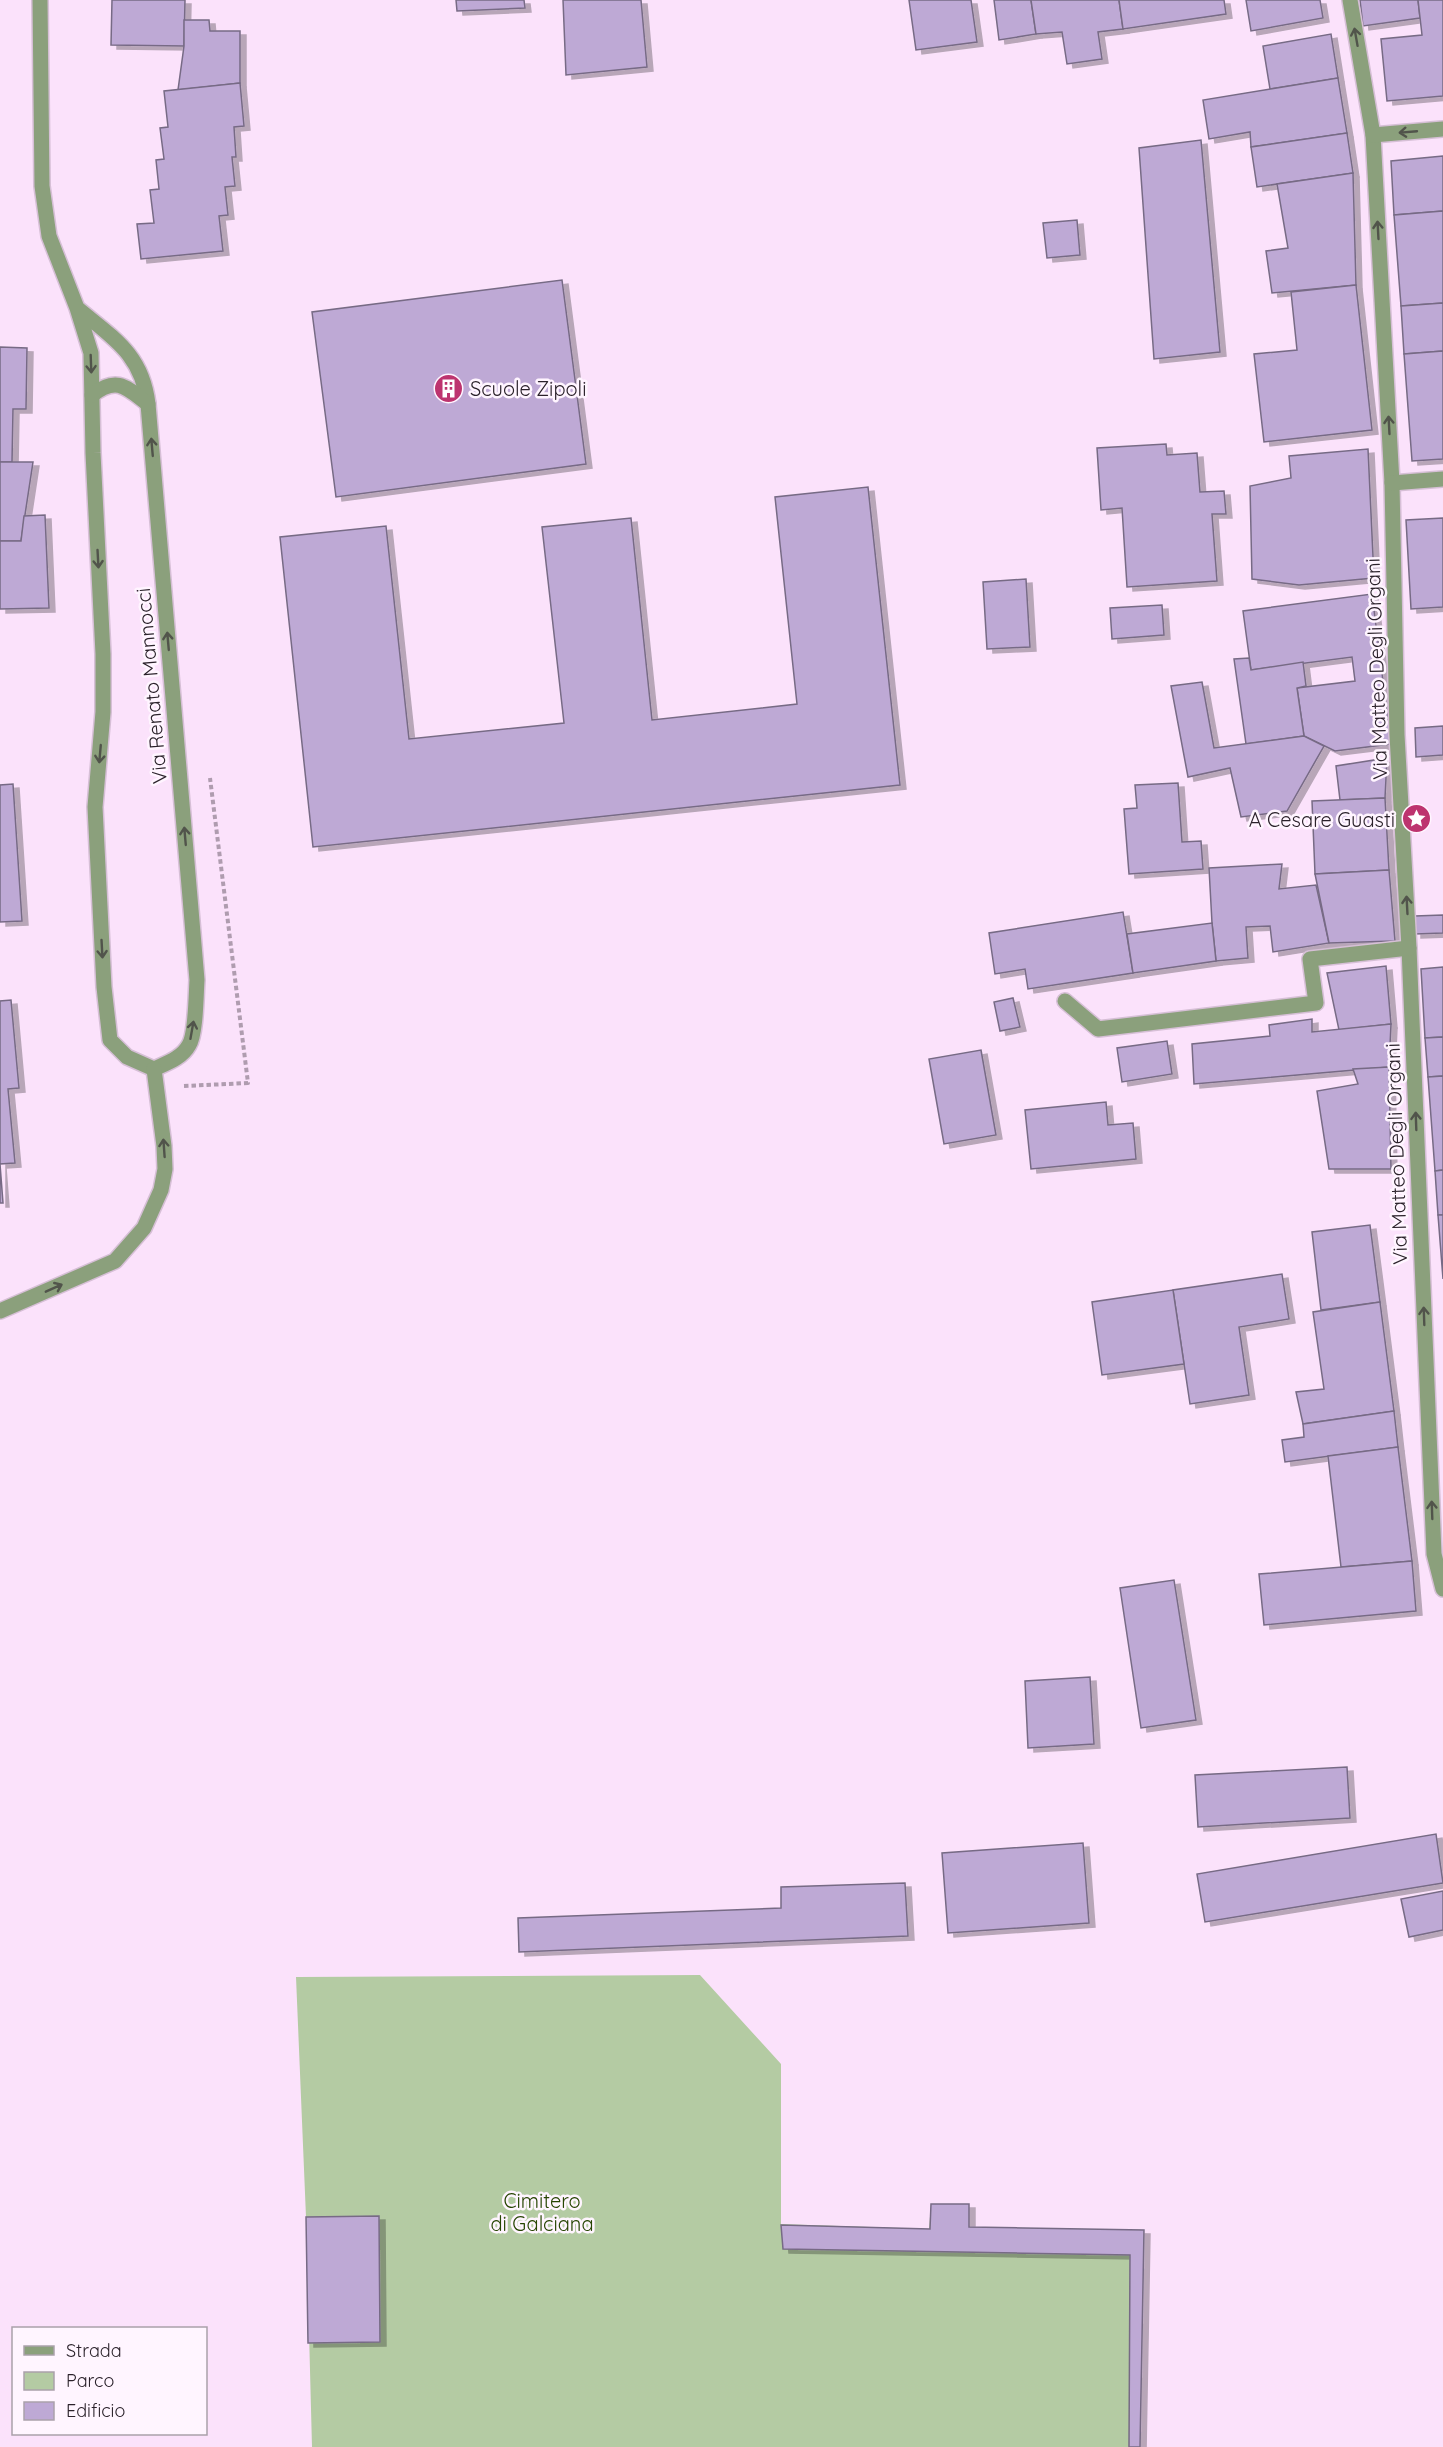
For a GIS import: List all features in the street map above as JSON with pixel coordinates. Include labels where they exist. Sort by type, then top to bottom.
[{"type":"street","name":"Via Renato Mannocci","points":[[40,0],[42,186],[49,236],[77,308],[91,353],[103,654],[103,712],[95,807],[104,987],[110,1040],[127,1058],[154,1069],[175,1060],[190,1045],[197,980],[148,404],[146,389],[134,359],[116,340],[77,308]]},
{"type":"street","name":"Via Matteo Degli Organi","points":[[1350,0],[1373,135],[1392,483],[1398,743],[1409,948],[1434,1554],[1443,1589]]},
{"type":"street","points":[[1373,135],[1443,129]]},
{"type":"street","points":[[92,395],[112,384],[125,386],[148,404]]},
{"type":"street","points":[[1392,483],[1443,479]]},
{"type":"street","points":[[1065,1001],[1098,1029],[1316,1003],[1310,958],[1409,948]]},
{"type":"street","points":[[0,1311],[115,1261],[144,1228],[161,1190],[165,1169],[154,1069]]},
{"type":"green space","name":"Cimitero di Galciana","points":[[700,1975],[781,2064],[781,2224],[929,2229],[931,2204],[969,2204],[969,2227],[1144,2230],[1140,2447],[312,2447],[306,2217],[296,1977]]},
{"type":"building","points":[[112,0],[185,0],[184,46],[111,45]]},
{"type":"building","points":[[456,0],[524,0],[525,8],[457,11]]},
{"type":"building","points":[[563,0],[641,0],[647,67],[566,75]]},
{"type":"building","points":[[909,0],[971,0],[977,42],[916,50]]},
{"type":"building","points":[[994,0],[1031,0],[1036,34],[999,40]]},
{"type":"building","points":[[1031,0],[1119,0],[1123,29],[1098,32],[1102,59],[1067,64],[1062,32],[1036,34]]},
{"type":"building","points":[[1119,0],[1224,0],[1226,14],[1123,29]]},
{"type":"building","points":[[1246,0],[1320,0],[1323,18],[1251,31]]},
{"type":"building","points":[[1360,0],[1418,0],[1420,18],[1363,26]]},
{"type":"building","points":[[1418,0],[1443,0],[1443,96],[1387,101],[1381,39],[1422,35]]},
{"type":"building","points":[[184,20],[209,20],[210,31],[240,31],[240,83],[178,90],[184,46]]},
{"type":"building","points":[[1331,34],[1338,78],[1270,89],[1263,46]]},
{"type":"building","points":[[1338,78],[1347,133],[1251,147],[1250,132],[1209,139],[1203,100]]},
{"type":"building","points":[[240,83],[244,126],[234,127],[236,157],[232,157],[235,186],[225,187],[228,215],[219,216],[223,251],[141,259],[137,224],[154,223],[150,190],[159,189],[156,160],[164,159],[160,128],[168,127],[164,91]]},
{"type":"building","points":[[1347,133],[1353,173],[1257,187],[1251,147]]},
{"type":"building","points":[[1201,140],[1220,352],[1154,359],[1139,148]]},
{"type":"building","points":[[1443,156],[1443,211],[1394,215],[1391,161]]},
{"type":"building","points":[[1353,173],[1356,285],[1272,293],[1266,251],[1288,248],[1277,184]]},
{"type":"building","points":[[1443,211],[1443,303],[1401,306],[1394,215]]},
{"type":"building","points":[[1077,220],[1080,255],[1047,258],[1043,223]]},
{"type":"building","name":"Scuole Zipoli","points":[[562,280],[586,464],[336,497],[312,312]]},
{"type":"building","points":[[1356,285],[1372,430],[1264,442],[1254,354],[1297,350],[1291,292]]},
{"type":"building","points":[[1443,303],[1443,351],[1404,354],[1401,306]]},
{"type":"building","points":[[0,347],[27,348],[26,409],[13,409],[12,462],[0,462]]},
{"type":"building","points":[[1443,351],[1443,459],[1412,461],[1404,354]]},
{"type":"building","points":[[1166,444],[1167,455],[1197,453],[1200,492],[1224,491],[1226,514],[1212,514],[1217,581],[1127,587],[1122,508],[1101,510],[1097,448]]},
{"type":"building","points":[[1368,449],[1374,578],[1299,585],[1252,579],[1250,486],[1291,478],[1289,456]]},
{"type":"building","points":[[0,462],[33,462],[21,541],[0,541]]},
{"type":"building","points":[[868,487],[900,785],[313,847],[280,537],[386,526],[409,739],[564,723],[542,527],[631,518],[652,720],[797,704],[775,497]]},
{"type":"building","points":[[45,515],[49,608],[0,609],[0,541],[21,541],[24,516]]},
{"type":"building","points":[[1443,518],[1443,607],[1411,609],[1406,520]]},
{"type":"building","points":[[1026,579],[1030,647],[987,649],[983,582]]},
{"type":"building","points":[[1372,594],[1391,744],[1335,751],[1304,736],[1297,688],[1355,681],[1352,657],[1251,670],[1243,611]]},
{"type":"building","points":[[1162,605],[1164,635],[1112,639],[1110,608]]},
{"type":"building","points":[[1249,658],[1251,670],[1303,662],[1306,686],[1297,688],[1304,736],[1246,744],[1234,659]]},
{"type":"building","points":[[1202,682],[1214,748],[1304,736],[1324,746],[1287,811],[1241,817],[1230,768],[1188,777],[1171,686]]},
{"type":"building","points":[[1443,726],[1443,755],[1416,757],[1415,728]]},
{"type":"building","points":[[1387,758],[1385,798],[1340,800],[1336,766]]},
{"type":"building","points":[[1178,783],[1182,842],[1201,841],[1203,869],[1129,874],[1124,809],[1137,808],[1135,785]]},
{"type":"building","points":[[13,784],[22,921],[0,922],[0,785]]},
{"type":"building","points":[[1385,798],[1389,870],[1315,874],[1312,801]]},
{"type":"building","points":[[1282,864],[1279,889],[1316,885],[1329,943],[1273,952],[1270,926],[1246,927],[1248,958],[1216,961],[1209,868]]},
{"type":"building","points":[[1389,870],[1395,941],[1329,943],[1315,874]]},
{"type":"building","points":[[1123,912],[1133,973],[1028,989],[1025,969],[995,974],[989,933]]},
{"type":"building","points":[[1443,915],[1443,933],[1415,934],[1415,916]]},
{"type":"building","points":[[1212,923],[1216,961],[1133,973],[1127,934]]},
{"type":"building","points":[[1386,966],[1391,1024],[1339,1030],[1327,973]]},
{"type":"building","points":[[1443,967],[1443,1037],[1425,1038],[1421,969]]},
{"type":"building","points":[[1013,998],[1020,1027],[1000,1031],[994,1002]]},
{"type":"building","points":[[11,1000],[19,1088],[8,1089],[15,1163],[0,1164],[0,1001]]},
{"type":"building","points":[[1312,1019],[1312,1032],[1391,1024],[1389,1067],[1194,1084],[1192,1044],[1270,1036],[1269,1025]]},
{"type":"building","points":[[1443,1037],[1443,1076],[1428,1077],[1425,1038]]},
{"type":"building","points":[[1167,1041],[1172,1074],[1122,1082],[1117,1048]]},
{"type":"building","points":[[981,1050],[996,1135],[944,1144],[929,1059]]},
{"type":"building","points":[[1389,1067],[1391,1169],[1329,1169],[1317,1091],[1358,1084],[1353,1069]]},
{"type":"building","points":[[1443,1076],[1443,1170],[1435,1171],[1428,1077]]},
{"type":"building","points":[[1106,1102],[1108,1125],[1133,1123],[1136,1159],[1031,1169],[1025,1110]]},
{"type":"building","points":[[0,1164],[3,1203],[0,1203]]},
{"type":"building","points":[[1443,1170],[1443,1215],[1438,1215],[1435,1171]]},
{"type":"building","points":[[1438,1215],[1443,1215],[1443,1279]]},
{"type":"building","points":[[1370,1225],[1380,1302],[1321,1310],[1312,1232]]},
{"type":"building","points":[[1282,1274],[1289,1319],[1239,1327],[1249,1395],[1190,1404],[1173,1290]]},
{"type":"building","points":[[1173,1290],[1184,1364],[1102,1375],[1092,1302]]},
{"type":"building","points":[[1380,1302],[1394,1411],[1303,1424],[1296,1392],[1324,1389],[1313,1312]]},
{"type":"building","points":[[1394,1411],[1398,1447],[1285,1462],[1282,1440],[1304,1437],[1303,1424]]},
{"type":"building","points":[[1398,1447],[1412,1561],[1341,1567],[1328,1456]]},
{"type":"building","points":[[1412,1561],[1416,1611],[1264,1625],[1259,1574]]},
{"type":"building","points":[[1174,1580],[1196,1720],[1141,1728],[1120,1588]]},
{"type":"building","points":[[1090,1677],[1094,1744],[1028,1748],[1025,1681]]},
{"type":"building","points":[[1347,1767],[1350,1818],[1198,1827],[1195,1775]]},
{"type":"building","points":[[1436,1834],[1443,1883],[1205,1922],[1197,1874]]},
{"type":"building","points":[[1083,1843],[1089,1923],[948,1933],[942,1853]]},
{"type":"building","points":[[905,1883],[908,1936],[519,1952],[518,1918],[781,1908],[781,1887]]},
{"type":"building","points":[[1443,1891],[1443,1930],[1409,1937],[1401,1899]]},
{"type":"building","points":[[931,2204],[969,2204],[969,2227],[1144,2230],[1140,2447],[1129,2447],[1130,2255],[783,2249],[781,2225],[930,2229]]},
{"type":"building","points":[[379,2216],[380,2342],[308,2343],[306,2217]]},
{"type":"place","name":"Scuole Zipoli","points":[[449,388]]},
{"type":"place","name":"A Cesare Guasti","points":[[1416,819]]}]
